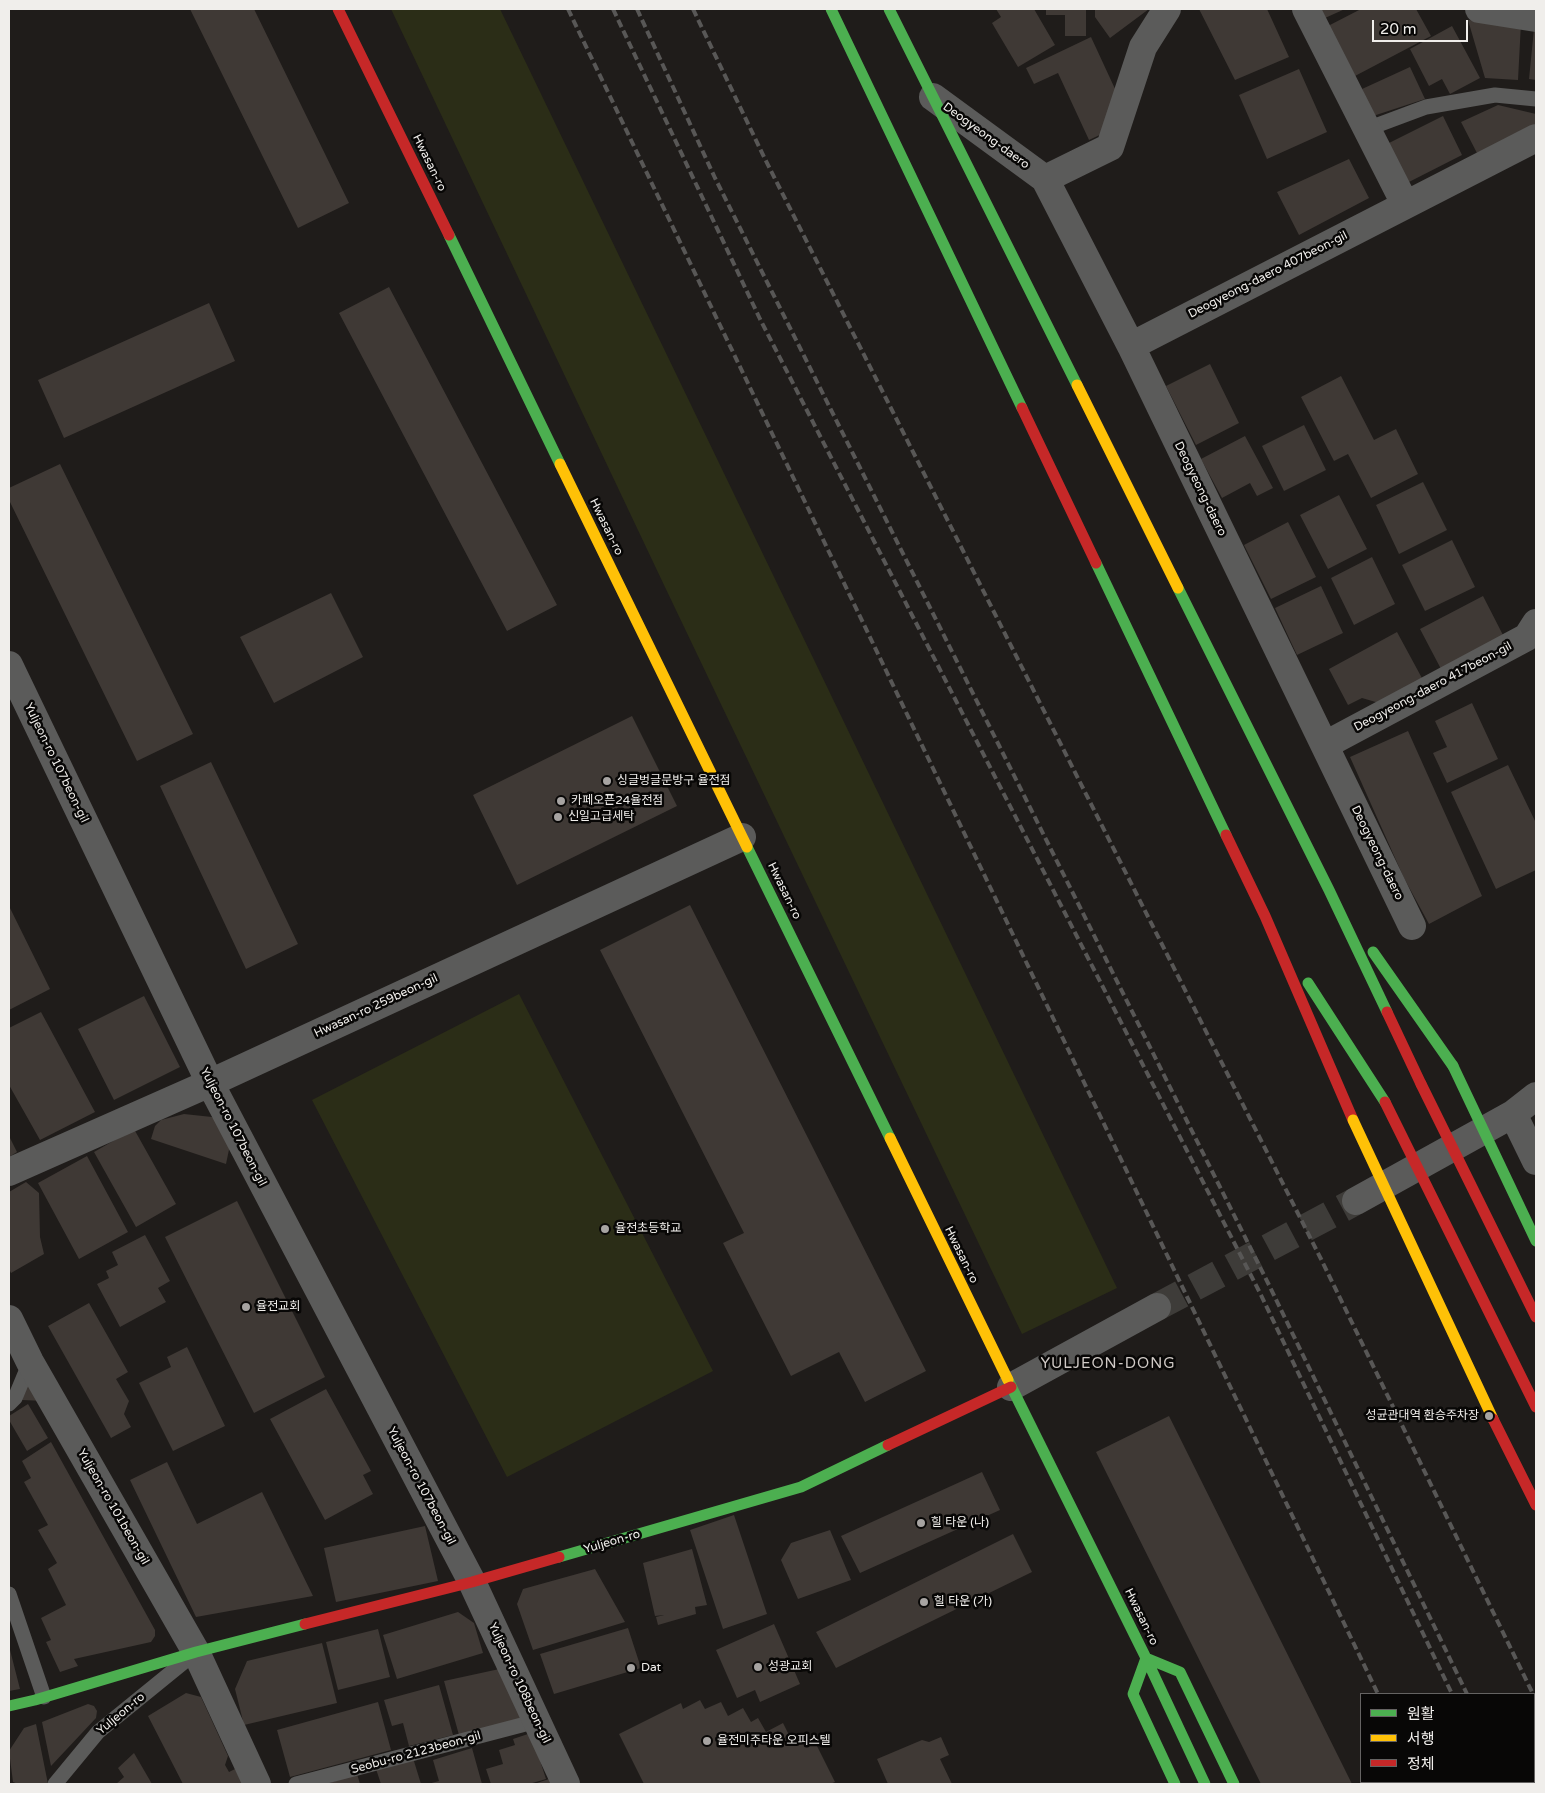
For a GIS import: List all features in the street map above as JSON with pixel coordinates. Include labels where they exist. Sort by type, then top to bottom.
[{"type":"street","name":"Hwasan-ro","points":[[338,9],[1206,1784]]},
{"type":"street","points":[[831,9],[1265,916],[1353,1120],[1536,1505]]},
{"type":"street","points":[[889,9],[1329,890],[1421,1084],[1536,1316]]},
{"type":"street","points":[[1045,179],[1110,147],[1143,47],[1167,9]]},
{"type":"street","points":[[1306,9],[1405,204]]},
{"type":"street","points":[[1479,9],[1536,18]]},
{"type":"street","name":"Deogyeong-daero","points":[[933,97],[1045,179],[1131,346],[1412,926]]},
{"type":"street","name":"Deogyeong-daero 407beon-gil","points":[[1131,346],[1536,138]]},
{"type":"street","name":"Deogyeong-daero 417beon-gil","points":[[1324,745],[1526,636],[1536,623]]},
{"type":"street","name":"Yuljeon-ro 107beon-gil","points":[[9,665],[210,1083],[472,1582]]},
{"type":"street","name":"Hwasan-ro 259beon-gil","points":[[9,1172],[210,1083],[742,836]]},
{"type":"street","points":[[1329,890],[1453,1066],[1536,1241]]},
{"type":"street","points":[[1265,916],[1385,1102],[1536,1406]]},
{"type":"street","points":[[1356,1201],[1513,1114],[1536,1096]]},
{"type":"street","points":[[1513,1114],[1536,1160]]},
{"type":"street","points":[[1011,1387],[1157,1307]]},
{"type":"street","name":"Yuljeon-ro 101beon-gil","points":[[9,1319],[30,1362],[196,1652]]},
{"type":"street","name":"Yuljeon-ro","points":[[9,1706],[196,1652],[472,1582],[801,1487],[1011,1387]]},
{"type":"street","name":"Yuljeon-ro 108beon-gil","points":[[472,1582],[566,1784]]},
{"type":"street","points":[[196,1652],[257,1784]]},
{"type":"street","points":[[1175,1784],[1132,1694],[1146,1658],[1180,1672],[1234,1784]]},
{"type":"lane","points":[[1367,129],[1426,107],[1495,95],[1536,99]]},
{"type":"lane","points":[[1513,1114],[1536,1132]]},
{"type":"lane","points":[[9,1404],[15,1398],[30,1362]]},
{"type":"lane","points":[[9,1594],[44,1697]]},
{"type":"lane","name":"Yuljeon-ro","points":[[54,1784],[98,1732],[196,1652]]},
{"type":"lane","name":"Seobu-ro 2123beon-gil","points":[[296,1784],[537,1721]]},
{"type":"green space","points":[[391,9],[500,9],[1117,1288],[1022,1334]]},
{"type":"green space","points":[[519,994],[713,1371],[507,1477],[312,1100]]},
{"type":"building","points":[[190,9],[254,9],[349,203],[298,228]]},
{"type":"building","points":[[996,9],[1034,9],[1055,45],[1018,67],[992,23],[1001,17]]},
{"type":"building","points":[[1046,9],[1086,9],[1086,36],[1065,36],[1065,15],[1046,15]]},
{"type":"building","points":[[1095,9],[1149,9],[1110,38],[1095,17]]},
{"type":"building","points":[[1199,9],[1267,9],[1289,57],[1235,80]]},
{"type":"building","points":[[1320,9],[1345,9],[1325,18]]},
{"type":"building","points":[[1361,9],[1416,9],[1431,36],[1355,76],[1328,26]]},
{"type":"building","points":[[1468,20],[1521,23],[1518,80],[1485,78]]},
{"type":"building","points":[[1452,26],[1480,78],[1450,94],[1442,79],[1429,86],[1410,49]]},
{"type":"building","points":[[1534,29],[1536,30],[1536,80],[1529,79]]},
{"type":"building","points":[[1091,37],[1116,91],[1104,133],[1089,140],[1058,73],[1034,84],[1026,68]]},
{"type":"building","points":[[1410,67],[1425,99],[1373,116],[1362,89]]},
{"type":"building","points":[[1299,69],[1327,132],[1267,159],[1239,95]]},
{"type":"building","points":[[1498,105],[1536,114],[1536,126],[1478,155],[1461,122]]},
{"type":"building","points":[[1443,116],[1462,155],[1407,183],[1387,144]]},
{"type":"building","points":[[1349,159],[1369,198],[1299,235],[1277,192]]},
{"type":"building","points":[[389,287],[557,605],[507,631],[339,313]]},
{"type":"building","points":[[209,303],[235,361],[64,438],[38,380]]},
{"type":"building","points":[[1210,364],[1239,423],[1196,445],[1166,386]]},
{"type":"building","points":[[1341,376],[1374,440],[1396,429],[1418,474],[1371,498],[1348,454],[1334,461],[1301,397]]},
{"type":"building","points":[[1304,425],[1326,470],[1284,491],[1262,446]]},
{"type":"building","points":[[1245,436],[1273,488],[1257,496],[1250,483],[1222,498],[1201,459]]},
{"type":"building","points":[[60,464],[193,734],[137,761],[9,500],[9,488]]},
{"type":"building","points":[[1423,482],[1447,530],[1399,554],[1376,505]]},
{"type":"building","points":[[1339,495],[1367,549],[1328,569],[1300,515]]},
{"type":"building","points":[[1288,522],[1316,577],[1271,599],[1244,545]]},
{"type":"building","points":[[1452,540],[1475,587],[1425,611],[1402,565]]},
{"type":"building","points":[[1372,557],[1395,604],[1354,625],[1331,578]]},
{"type":"building","points":[[1321,586],[1343,633],[1297,655],[1275,608]]},
{"type":"building","points":[[331,593],[363,657],[274,703],[240,637]]},
{"type":"building","points":[[1483,596],[1504,637],[1441,669],[1420,629]]},
{"type":"building","points":[[1397,632],[1423,680],[1379,703],[1362,698],[1348,705],[1329,669]]},
{"type":"building","points":[[1472,703],[1498,759],[1447,783],[1433,753],[1447,747],[1435,721]]},
{"type":"building","points":[[632,716],[677,806],[517,885],[473,795]]},
{"type":"building","points":[[1408,731],[1482,896],[1429,924],[1404,878],[1350,757]]},
{"type":"building","points":[[211,762],[298,944],[246,969],[160,786]]},
{"type":"building","points":[[1508,765],[1536,823],[1536,870],[1496,889],[1451,792]]},
{"type":"building","points":[[690,905],[926,1371],[865,1402],[839,1352],[791,1376],[723,1243],[744,1233],[600,950]]},
{"type":"building","points":[[9,906],[50,989],[9,1010]]},
{"type":"building","points":[[144,996],[180,1067],[114,1100],[78,1029]]},
{"type":"building","points":[[41,1012],[95,1112],[40,1140],[9,1085],[9,1028]]},
{"type":"building","points":[[184,1114],[212,1117],[222,1123],[231,1140],[226,1164],[151,1139],[155,1126],[161,1120]]},
{"type":"building","points":[[134,1129],[176,1204],[136,1227],[94,1152]]},
{"type":"building","points":[[9,1136],[17,1152],[9,1157]]},
{"type":"building","points":[[87,1156],[128,1232],[79,1259],[38,1183]]},
{"type":"building","points":[[26,1182],[39,1193],[40,1237],[44,1254],[11,1273],[9,1269],[9,1192]]},
{"type":"building","name":"율전교회","points":[[237,1201],[325,1377],[254,1413],[165,1237]]},
{"type":"building","points":[[145,1235],[170,1281],[158,1288],[166,1302],[120,1327],[97,1284],[109,1278],[106,1271],[118,1265],[112,1252]]},
{"type":"building","points":[[89,1303],[128,1372],[116,1379],[129,1401],[124,1414],[131,1427],[111,1438],[48,1326]]},
{"type":"building","points":[[187,1347],[225,1426],[173,1451],[139,1383],[171,1367],[167,1357]]},
{"type":"building","points":[[26,1382],[45,1401],[22,1400]]},
{"type":"building","points":[[326,1389],[371,1471],[363,1475],[373,1494],[325,1520],[270,1419]]},
{"type":"building","points":[[28,1404],[48,1438],[27,1451],[9,1420],[9,1416]]},
{"type":"building","points":[[1169,1416],[1352,1784],[1261,1784],[1096,1452]]},
{"type":"building","points":[[51,1442],[155,1630],[155,1636],[151,1642],[74,1659],[78,1666],[60,1672],[46,1642],[51,1640],[41,1618],[66,1605],[48,1569],[57,1563],[38,1530],[48,1525],[24,1482],[31,1478],[22,1461]]},
{"type":"building","points":[[167,1462],[197,1524],[262,1492],[313,1596],[196,1617],[130,1480]]},
{"type":"building","name":"힐 타운 (나)","points":[[982,1472],[1000,1510],[860,1573],[841,1536]]},
{"type":"building","points":[[734,1515],[767,1614],[723,1629],[690,1530]]},
{"type":"building","points":[[425,1526],[438,1581],[336,1602],[324,1548]]},
{"type":"building","points":[[830,1530],[851,1580],[798,1599],[781,1560],[791,1543]]},
{"type":"building","name":"힐 타운 (가)","points":[[1013,1534],[1032,1572],[836,1668],[816,1632]]},
{"type":"building","points":[[692,1549],[707,1605],[695,1607],[696,1614],[658,1625],[656,1617],[664,1615],[655,1616],[643,1563]]},
{"type":"building","points":[[595,1569],[625,1622],[533,1650],[517,1604],[523,1589]]},
{"type":"building","points":[[458,1612],[474,1623],[483,1653],[397,1679],[383,1635]]},
{"type":"building","name":"성광교회","points":[[774,1624],[800,1684],[760,1702],[755,1690],[737,1698],[716,1650]]},
{"type":"building","points":[[628,1628],[641,1668],[554,1694],[540,1654]]},
{"type":"building","points":[[378,1629],[390,1677],[338,1690],[326,1642]]},
{"type":"building","points":[[322,1643],[337,1703],[244,1725],[235,1689],[247,1661]]},
{"type":"building","points":[[9,1646],[20,1689],[9,1691]]},
{"type":"building","points":[[504,1668],[529,1719],[459,1735],[444,1681]]},
{"type":"building","points":[[439,1685],[453,1735],[409,1746],[403,1723],[392,1726],[384,1700]]},
{"type":"building","points":[[186,1693],[201,1697],[228,1756],[225,1765],[229,1772],[235,1769],[243,1784],[183,1784],[148,1716]]},
{"type":"building","name":"율전미주타운 오피스텔","points":[[700,1700],[705,1709],[721,1702],[728,1716],[743,1708],[751,1722],[758,1718],[766,1732],[783,1723],[794,1745],[812,1736],[835,1782],[830,1784],[644,1784],[619,1734],[681,1703],[683,1709]]},
{"type":"building","points":[[378,1702],[391,1750],[290,1777],[277,1730]]},
{"type":"building","points":[[88,1704],[94,1706],[97,1711],[96,1718],[51,1766],[42,1722]]},
{"type":"building","points":[[36,1724],[48,1784],[18,1784],[13,1782],[9,1751],[24,1728]]},
{"type":"building","points":[[531,1733],[546,1779],[529,1784],[491,1784],[486,1769],[503,1764],[499,1750],[515,1745],[513,1739]]},
{"type":"building","points":[[941,1737],[949,1755],[940,1759],[952,1784],[888,1784],[877,1759],[922,1740],[929,1742]]},
{"type":"building","points":[[472,1748],[482,1784],[428,1784],[439,1781],[433,1760]]},
{"type":"building","points":[[134,1753],[152,1784],[116,1784],[124,1777],[118,1768]]},
{"type":"building","points":[[413,1758],[421,1784],[381,1784],[376,1769]]},
{"type":"building","points":[[357,1774],[360,1784],[326,1784]]},
{"type":"building","points":[[549,1779],[551,1784],[534,1784]]},
{"type":"tunnel","points":[[1157,1307],[1356,1201]]},
{"type":"railway","points":[[568,9],[1378,1693]]},
{"type":"railway","points":[[613,9],[760,319],[1260,1293],[1452,1693]]},
{"type":"railway","points":[[637,9],[715,178],[1269,1285],[1467,1693]]},
{"type":"railway","points":[[693,9],[765,159],[1321,1259],[1533,1693]]},
{"type":"traffic: fast","points":[[831,9],[1022,408]]},
{"type":"traffic: fast","points":[[889,9],[1077,385]]},
{"type":"traffic: fast","points":[[449,235],[560,464]]},
{"type":"traffic: fast","points":[[1096,563],[1226,835]]},
{"type":"traffic: fast","points":[[1178,588],[1329,890],[1387,1012]]},
{"type":"traffic: fast","points":[[747,847],[890,1138]]},
{"type":"traffic: fast","points":[[1373,952],[1453,1066]]},
{"type":"traffic: fast","points":[[1308,983],[1385,1102]]},
{"type":"traffic: fast","points":[[1453,1066],[1536,1241]]},
{"type":"traffic: fast","points":[[1008,1380],[1146,1658],[1205,1784]]},
{"type":"traffic: fast","points":[[559,1557],[801,1487],[888,1445]]},
{"type":"traffic: fast","points":[[9,1706],[196,1652],[305,1624]]},
{"type":"traffic: fast","points":[[1146,1658],[1180,1672],[1234,1784]]},
{"type":"traffic: fast","points":[[1146,1658],[1133,1694],[1175,1784]]},
{"type":"traffic: slow","points":[[1077,385],[1178,588]]},
{"type":"traffic: slow","points":[[560,464],[747,847]]},
{"type":"traffic: slow","points":[[1353,1120],[1493,1419]]},
{"type":"traffic: slow","points":[[890,1138],[1008,1380]]},
{"type":"traffic: jam","points":[[338,9],[449,235]]},
{"type":"traffic: jam","points":[[1022,408],[1096,563]]},
{"type":"traffic: jam","points":[[1226,835],[1265,916],[1353,1120]]},
{"type":"traffic: jam","points":[[1387,1012],[1421,1084]]},
{"type":"traffic: jam","points":[[1421,1084],[1536,1317]]},
{"type":"traffic: jam","points":[[1385,1102],[1536,1407]]},
{"type":"traffic: jam","points":[[888,1445],[1011,1387]]},
{"type":"traffic: jam","points":[[1493,1419],[1536,1505]]},
{"type":"traffic: jam","points":[[305,1624],[472,1582],[559,1557]]},
{"type":"place","name":"싱글벙글문방구 율전점","points":[[607,781]]},
{"type":"place","name":"카페오픈24율전점","points":[[561,801]]},
{"type":"place","name":"신일고급세탁","points":[[558,817]]},
{"type":"place","name":"율전초등학교","points":[[605,1229]]},
{"type":"place","name":"율전교회","points":[[246,1307]]},
{"type":"place","name":"성균관대역 환승주차장","points":[[1489,1416]]},
{"type":"place","name":"힐 타운 (나)","points":[[921,1523]]},
{"type":"place","name":"힐 타운 (가)","points":[[924,1602]]},
{"type":"place","name":"성광교회","points":[[758,1667]]},
{"type":"place","name":"Dat","points":[[631,1668]]},
{"type":"place","name":"율전미주타운 오피스텔","points":[[707,1741]]},
{"type":"district","name":"YULJEON-DONG","points":[[1108,1364]]}]
